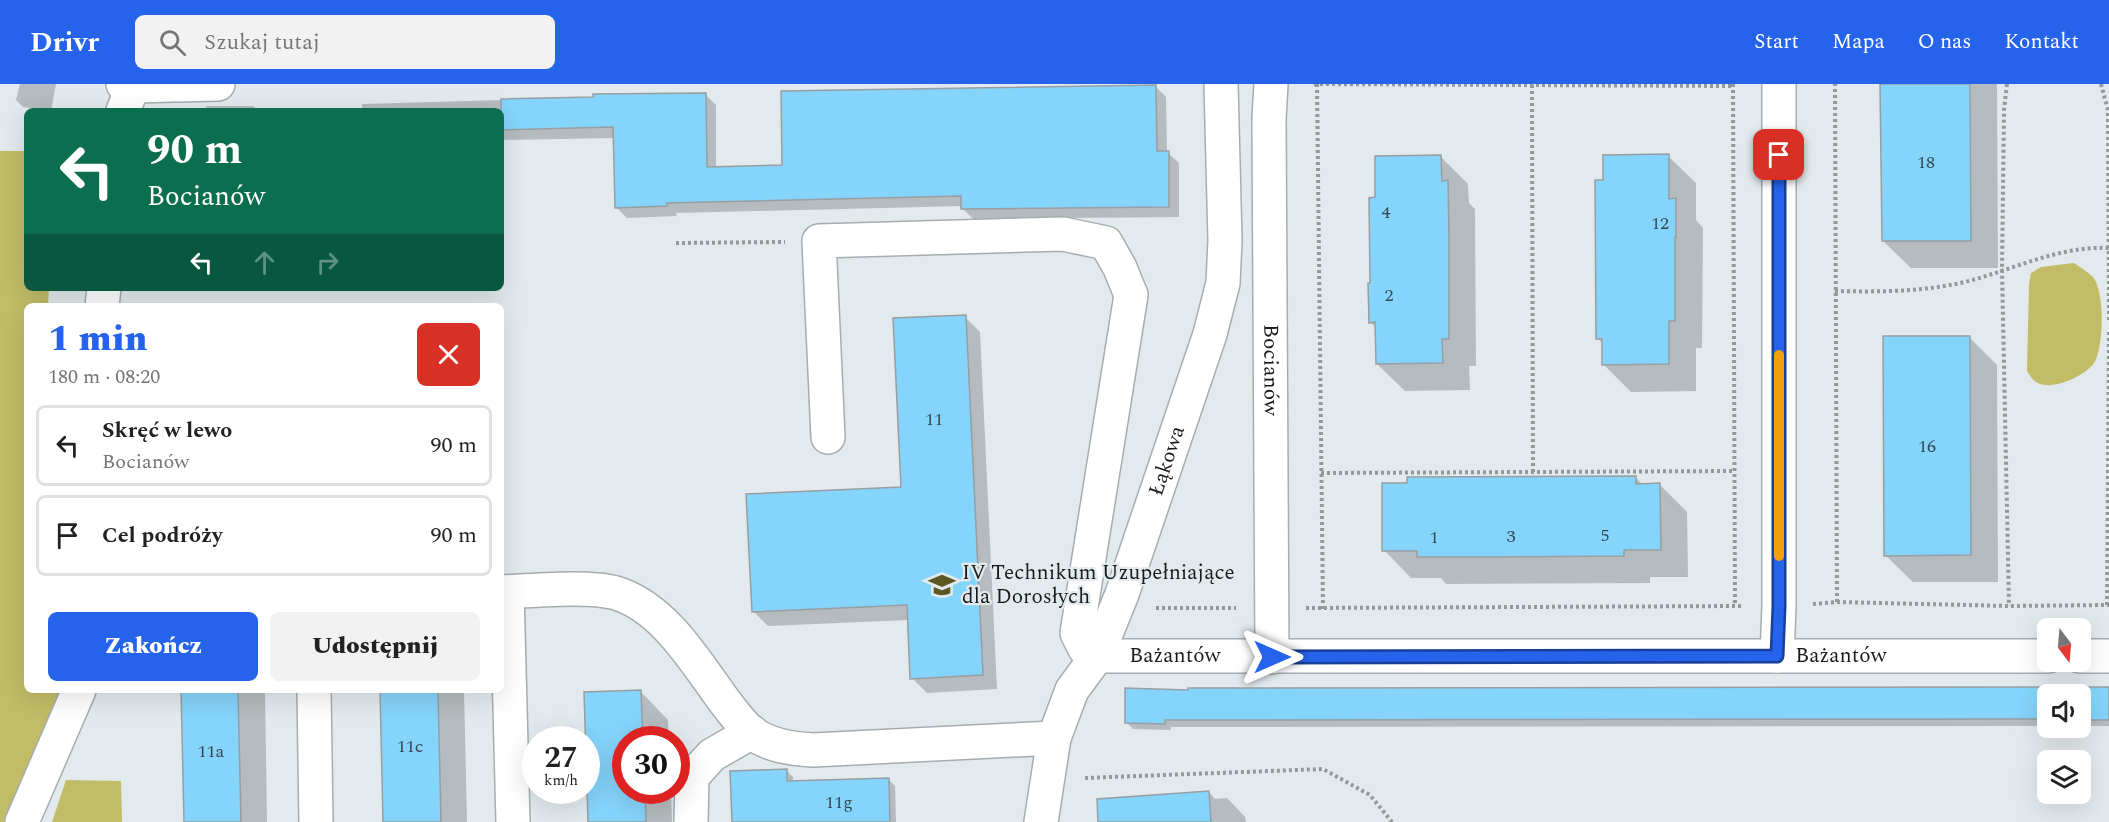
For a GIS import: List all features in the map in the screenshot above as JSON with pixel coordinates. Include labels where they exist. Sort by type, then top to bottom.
[{"type":"street","points":[[127,94],[218,84]]},
{"type":"street","name":"Łąkowa","points":[[1041,822],[1054,738],[1072,690],[1096,656],[1116,608],[1210,334],[1223,283],[1225,241],[1221,84]]},
{"type":"street","name":"Bocianów","points":[[1271,84],[1269,119],[1272,657]]},
{"type":"street","points":[[1777,656],[1779,606],[1779,84]]},
{"type":"street","points":[[828,437],[819,241],[1063,234],[1106,243],[1131,295],[1077,633],[1085,649],[1096,656]]},
{"type":"street","points":[[513,822],[504,592],[596,590],[616,593],[633,601],[664,622],[738,718],[752,732],[770,742],[790,748],[813,750],[1054,738]]},
{"type":"street","name":"Bażantów","points":[[1096,656],[2037,656]]},
{"type":"street","points":[[2091,656],[2109,656]]},
{"type":"street","points":[[22,822],[78,693]]},
{"type":"street","points":[[314,693],[316,822]]},
{"type":"street","points":[[691,822],[692,777],[711,754],[752,732]]},
{"type":"path","points":[[1323,609],[1316,84],[1733,85],[1735,605]]},
{"type":"path","points":[[1834,84],[1837,602]]},
{"type":"path","points":[[2007,84],[2004,110],[2002,270],[2009,606]]},
{"type":"path","points":[[2101,84],[2108,110],[2109,320]]},
{"type":"path","points":[[1532,85],[1533,472]]},
{"type":"path","points":[[676,243],[819,241]]},
{"type":"path","points":[[1835,291],[1930,288],[1975,279],[2045,256],[2077,249],[2109,248]]},
{"type":"path","points":[[1116,608],[1779,606],[1837,602],[2009,606],[2108,604],[2109,330]]},
{"type":"path","points":[[1321,472],[1734,471]]},
{"type":"path","points":[[1048,780],[1323,769],[1370,795],[1392,822]]},
{"type":"shaded area","points":[[0,151],[24,151],[24,291],[49,291],[48,303],[24,303],[24,693],[63,693],[9,822],[0,822]]},
{"type":"shaded area","points":[[2074,263],[2093,277],[2097,284],[2102,320],[2100,345],[2094,363],[2083,373],[2059,384],[2042,385],[2035,381],[2027,371],[2031,273],[2041,267]]},
{"type":"shaded area","points":[[66,780],[121,781],[122,822],[52,822]]},
{"type":"building","points":[[1880,84],[1970,84],[1971,241],[1882,241]]},
{"type":"building","points":[[1156,85],[1157,151],[1169,151],[1169,207],[961,209],[961,196],[667,203],[667,206],[615,208],[613,127],[504,130],[504,108],[501,108],[501,99],[593,97],[593,94],[706,93],[707,167],[782,165],[781,91]]},
{"type":"building","points":[[1669,154],[1669,199],[1676,198],[1676,237],[1675,321],[1669,321],[1669,364],[1602,365],[1602,339],[1596,339],[1595,180],[1603,180],[1603,155]]},
{"type":"building","points":[[1441,155],[1442,181],[1448,180],[1449,236],[1449,339],[1442,339],[1443,363],[1376,364],[1375,322],[1369,323],[1368,283],[1370,283],[1369,198],[1375,197],[1375,156]]},
{"type":"building","points":[[966,315],[983,675],[910,679],[907,605],[752,612],[746,494],[901,487],[893,318]]},
{"type":"building","points":[[1883,336],[1970,336],[1971,555],[1884,556]]},
{"type":"building","points":[[1636,476],[1636,484],[1660,483],[1661,550],[1624,550],[1624,556],[1493,557],[1417,557],[1417,551],[1382,551],[1382,483],[1407,483],[1407,477]]},
{"type":"building","points":[[2037,687],[2037,719],[1165,720],[1165,724],[1125,723],[1125,688],[1188,690],[1188,688]]},
{"type":"building","points":[[2091,687],[2109,687],[2109,720],[2091,720]]},
{"type":"building","points":[[641,690],[642,726],[612,726],[612,804],[645,804],[646,822],[588,822],[587,804],[600,804],[600,726],[585,726],[584,692]]},
{"type":"building","points":[[181,693],[238,693],[241,822],[184,822]]},
{"type":"building","points":[[380,693],[438,693],[441,822],[383,822]]},
{"type":"building","points":[[787,769],[787,781],[889,778],[890,822],[732,822],[730,771]]},
{"type":"building","points":[[1209,791],[1211,822],[1098,822],[1097,799]]},
{"type":"slow traffic","points":[[1779,355],[1779,556]]},
{"type":"place","name":"IV Technikum Uzupełniające dla Dorosłych","points":[[942,585]]},
{"type":"route","points":[[1272,657],[1777,656],[1779,606],[1779,155]]}]
